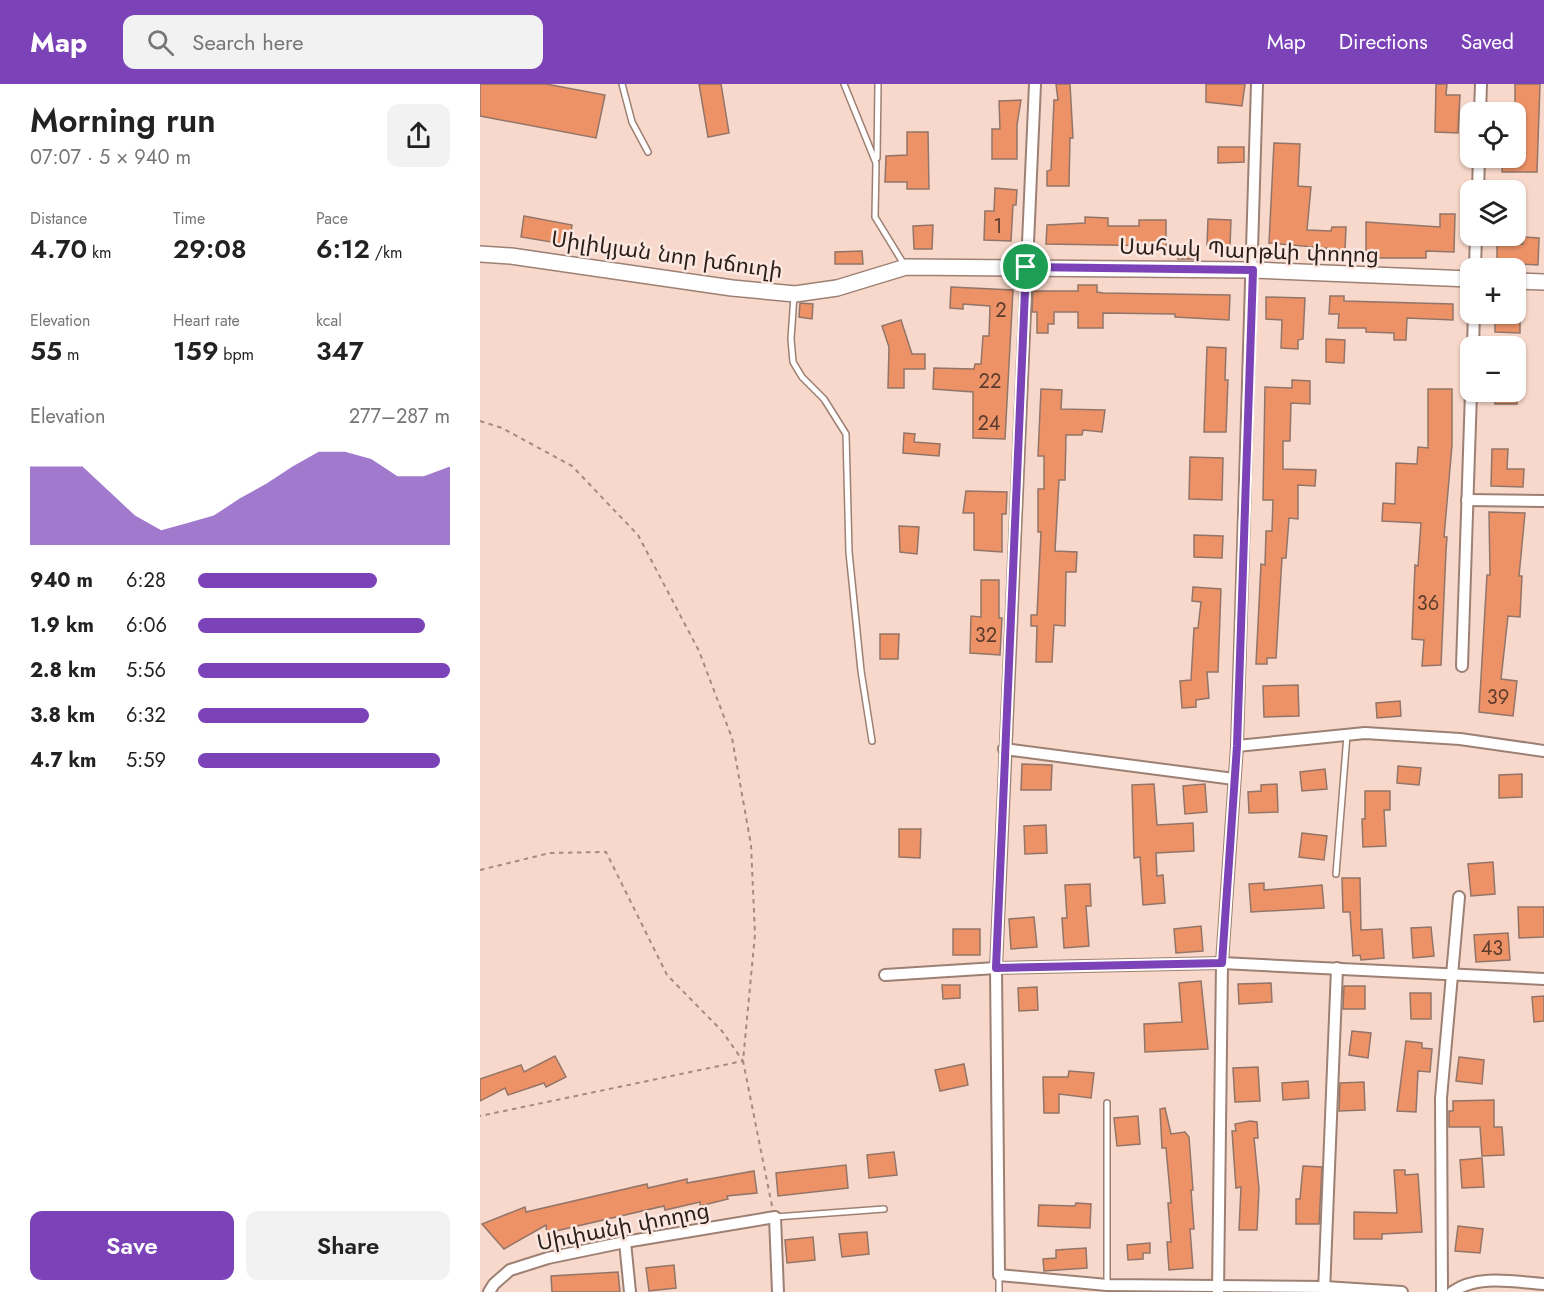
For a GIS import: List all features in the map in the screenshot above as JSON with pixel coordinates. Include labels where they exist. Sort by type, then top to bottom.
[{"type":"main road","name":"Սիլիկյան նոր խճուղի","points":[[480,254],[511,256],[732,288],[795,294],[837,288],[906,267],[1026,267]]},
{"type":"main road","name":"Սահակ Պարթևի փողոց","points":[[1026,267],[1253,270],[1460,279]]},
{"type":"main road","points":[[1526,281],[1544,282]]},
{"type":"street","points":[[1035,84],[996,968],[999,1275],[1107,1288],[1402,1292]]},
{"type":"street","points":[[1218,1290],[1222,963],[1237,746],[1257,84]]},
{"type":"street","points":[[1480,102],[1481,84]]},
{"type":"street","points":[[1462,666],[1471,402]]},
{"type":"street","points":[[1467,500],[1544,501]]},
{"type":"street","points":[[1237,746],[1365,733],[1460,739],[1544,751]]},
{"type":"street","points":[[1004,749],[1234,779]]},
{"type":"street","points":[[1442,1292],[1441,1098],[1459,897]]},
{"type":"street","points":[[885,975],[996,968],[1222,963],[1544,979]]},
{"type":"street","points":[[1324,1290],[1337,968]]},
{"type":"street","points":[[775,1217],[778,1292]]},
{"type":"street","name":"Սիփանի փողոց","points":[[489,1292],[494,1284],[510,1270],[548,1258],[625,1242],[775,1217]]},
{"type":"street","points":[[625,1242],[630,1292]]},
{"type":"street","points":[[1452,1292],[1463,1285],[1495,1280],[1544,1284]]},
{"type":"lane","points":[[622,84],[632,122],[648,152]]},
{"type":"lane","points":[[844,84],[876,163]]},
{"type":"lane","points":[[879,84],[875,217],[906,267]]},
{"type":"lane","points":[[795,294],[791,339],[793,362],[802,377],[824,399],[846,434],[849,552],[861,671],[872,741]]},
{"type":"lane","points":[[1336,874],[1347,735]]},
{"type":"lane","points":[[1107,1102],[1107,1288]]},
{"type":"lane","points":[[775,1217],[884,1209]]},
{"type":"lane","points":[[999,1275],[999,1292]]},
{"type":"path","points":[[480,421],[502,428],[572,466],[638,535],[699,651],[732,738],[751,845],[755,934],[742,1061],[775,1217]]},
{"type":"path","points":[[480,870],[550,853],[606,852],[667,975],[722,1031],[742,1061]]},
{"type":"path","points":[[480,1116],[742,1061]]},
{"type":"building","points":[[480,84],[546,84],[605,95],[596,138],[480,116]]},
{"type":"building","points":[[699,84],[721,84],[729,133],[708,137]]},
{"type":"building","points":[[1056,84],[1070,84],[1073,138],[1070,138],[1069,186],[1047,186],[1047,171],[1051,170],[1054,100],[1058,100]]},
{"type":"building","points":[[1206,84],[1245,84],[1242,106],[1206,102]]},
{"type":"building","points":[[1436,84],[1447,84],[1446,95],[1460,95],[1458,133],[1435,132]]},
{"type":"building","points":[[1515,84],[1540,84],[1537,172],[1502,172],[1502,168],[1526,168],[1526,102],[1515,102]]},
{"type":"building","points":[[1021,100],[1017,125],[1017,159],[992,159],[992,129],[1000,129],[999,101]]},
{"type":"building","points":[[907,132],[928,132],[929,189],[907,189],[907,182],[885,182],[886,156],[907,155]]},
{"type":"building","points":[[1274,143],[1300,144],[1298,186],[1311,187],[1307,230],[1331,231],[1332,227],[1346,227],[1345,250],[1269,243]]},
{"type":"building","points":[[1218,147],[1244,147],[1244,162],[1218,163]]},
{"type":"building","points":[[995,188],[1017,190],[1016,205],[1013,205],[1011,241],[984,240],[985,211],[994,211]]},
{"type":"building","points":[[1440,214],[1455,214],[1454,252],[1426,251],[1426,258],[1366,258],[1366,222],[1440,227]]},
{"type":"building","points":[[524,216],[572,225],[569,245],[521,237]]},
{"type":"building","points":[[1085,217],[1108,218],[1108,226],[1139,226],[1139,220],[1166,220],[1166,246],[1046,244],[1047,225],[1085,223]]},
{"type":"building","points":[[1208,219],[1231,220],[1230,246],[1207,245]]},
{"type":"building","points":[[933,225],[932,249],[914,249],[913,226]]},
{"type":"building","points":[[1526,237],[1539,238],[1538,265],[1526,264],[1526,258],[1497,258],[1497,246],[1526,246]]},
{"type":"building","points":[[1178,248],[1196,248],[1196,259],[1178,259]]},
{"type":"building","points":[[862,251],[863,264],[835,264],[835,252]]},
{"type":"building","points":[[1078,285],[1097,285],[1097,292],[1103,293],[1230,295],[1229,320],[1175,317],[1175,314],[1103,313],[1103,328],[1078,328],[1078,312],[1054,312],[1054,324],[1048,324],[1048,333],[1037,333],[1037,312],[1032,312],[1033,291],[1078,291]]},
{"type":"building","points":[[951,287],[1013,290],[1005,439],[973,438],[973,392],[933,389],[934,368],[974,369],[975,364],[981,364],[983,336],[989,336],[990,306],[963,304],[963,309],[950,308]]},
{"type":"building","points":[[1330,296],[1344,296],[1344,301],[1453,304],[1453,320],[1407,318],[1406,340],[1394,340],[1394,333],[1366,332],[1366,328],[1338,328],[1339,314],[1329,314]]},
{"type":"building","points":[[1266,297],[1305,298],[1303,339],[1298,340],[1298,349],[1281,348],[1282,320],[1266,319]]},
{"type":"building","points":[[800,303],[813,304],[812,319],[799,317]]},
{"type":"building","points":[[901,320],[912,354],[925,354],[925,369],[904,369],[904,388],[888,388],[889,347],[882,326]]},
{"type":"building","points":[[1495,324],[1520,324],[1520,333],[1495,332]]},
{"type":"building","points":[[1326,339],[1345,340],[1344,363],[1326,362]]},
{"type":"building","points":[[1207,347],[1226,348],[1225,380],[1228,380],[1226,432],[1204,432]]},
{"type":"building","points":[[1292,380],[1310,381],[1310,404],[1291,403],[1290,441],[1283,441],[1283,469],[1316,470],[1315,486],[1298,485],[1298,519],[1289,518],[1286,558],[1282,558],[1276,658],[1267,658],[1267,664],[1256,664],[1261,564],[1265,565],[1266,531],[1272,531],[1273,500],[1263,500],[1265,387],[1292,388]]},
{"type":"building","points":[[1041,389],[1062,390],[1061,409],[1105,410],[1102,432],[1083,430],[1082,435],[1066,435],[1065,480],[1059,480],[1055,551],[1077,552],[1076,572],[1066,572],[1065,626],[1054,625],[1052,662],[1036,662],[1037,626],[1031,626],[1031,615],[1037,615],[1041,532],[1038,532],[1038,489],[1044,489],[1044,456],[1038,456]]},
{"type":"building","points":[[1428,389],[1452,389],[1452,445],[1444,537],[1447,537],[1441,665],[1422,666],[1424,640],[1412,639],[1415,565],[1418,566],[1421,523],[1382,521],[1383,503],[1395,504],[1396,463],[1417,464],[1418,447],[1428,448]]},
{"type":"building","points":[[1495,402],[1517,402],[1517,404],[1495,404]]},
{"type":"building","points":[[904,433],[915,434],[914,442],[940,444],[939,456],[903,453]]},
{"type":"building","points":[[1492,449],[1508,449],[1507,469],[1524,469],[1523,487],[1491,486]]},
{"type":"building","points":[[1190,457],[1223,458],[1222,500],[1189,499]]},
{"type":"building","points":[[966,491],[1007,492],[1006,514],[1002,514],[1002,552],[974,550],[974,513],[963,513]]},
{"type":"building","points":[[1489,512],[1525,513],[1519,576],[1522,576],[1520,617],[1508,616],[1501,679],[1517,681],[1513,716],[1479,712],[1487,575],[1490,575]]},
{"type":"building","points":[[899,526],[919,527],[917,554],[900,552]]},
{"type":"building","points":[[1194,535],[1223,536],[1222,558],[1194,557]]},
{"type":"building","points":[[981,580],[999,580],[999,618],[1002,618],[1000,655],[970,653],[971,616],[981,617]]},
{"type":"building","points":[[1193,587],[1221,589],[1218,672],[1207,672],[1209,698],[1196,700],[1196,707],[1182,708],[1180,681],[1191,680],[1194,628],[1198,628],[1201,602],[1192,601]]},
{"type":"building","points":[[880,634],[899,634],[898,659],[880,659]]},
{"type":"building","points":[[1298,685],[1299,716],[1264,717],[1263,686]]},
{"type":"building","points":[[1400,701],[1401,716],[1377,718],[1376,703]]},
{"type":"building","points":[[1022,764],[1052,765],[1051,790],[1021,790]]},
{"type":"building","points":[[1398,766],[1421,768],[1419,785],[1397,783]]},
{"type":"building","points":[[1325,769],[1327,789],[1302,791],[1300,772]]},
{"type":"building","points":[[1522,774],[1522,797],[1499,798],[1499,775]]},
{"type":"building","points":[[1154,784],[1157,825],[1193,823],[1194,851],[1156,853],[1157,876],[1163,875],[1165,903],[1143,905],[1140,857],[1134,858],[1132,785]]},
{"type":"building","points":[[1205,784],[1207,812],[1185,814],[1183,786]]},
{"type":"building","points":[[1277,784],[1278,812],[1249,813],[1248,792],[1261,791],[1261,785]]},
{"type":"building","points":[[1365,791],[1390,791],[1390,810],[1384,810],[1386,846],[1363,847],[1362,819],[1365,819]]},
{"type":"building","points":[[1046,825],[1047,853],[1025,854],[1024,826]]},
{"type":"building","points":[[899,829],[921,829],[920,858],[899,857]]},
{"type":"building","points":[[1302,833],[1327,836],[1324,860],[1299,857]]},
{"type":"building","points":[[1493,862],[1495,894],[1471,896],[1468,864]]},
{"type":"building","points":[[1342,878],[1360,878],[1361,930],[1382,929],[1384,958],[1361,960],[1360,955],[1353,956],[1350,912],[1343,912]]},
{"type":"building","points":[[1264,883],[1264,890],[1322,885],[1324,908],[1251,912],[1249,884]]},
{"type":"building","points":[[1090,884],[1091,906],[1086,906],[1089,946],[1064,948],[1062,918],[1067,918],[1065,885]]},
{"type":"building","points":[[1518,907],[1544,907],[1544,937],[1519,938]]},
{"type":"building","points":[[1034,917],[1037,947],[1011,949],[1009,919]]},
{"type":"building","points":[[1201,926],[1203,951],[1176,953],[1174,929]]},
{"type":"building","points":[[1431,927],[1434,956],[1413,958],[1411,928]]},
{"type":"building","points":[[953,929],[980,929],[980,955],[953,955]]},
{"type":"building","points":[[1508,933],[1510,960],[1476,962],[1474,935]]},
{"type":"building","points":[[1201,981],[1208,1049],[1145,1052],[1144,1024],[1182,1022],[1179,983]]},
{"type":"building","points":[[1271,983],[1272,1002],[1239,1004],[1238,984]]},
{"type":"building","points":[[942,985],[960,985],[960,998],[943,999]]},
{"type":"building","points":[[1344,986],[1365,986],[1365,1009],[1343,1009]]},
{"type":"building","points":[[1037,987],[1038,1010],[1019,1011],[1018,988]]},
{"type":"building","points":[[1410,993],[1431,993],[1431,1019],[1411,1019]]},
{"type":"building","points":[[1544,996],[1544,1021],[1534,1022],[1532,997]]},
{"type":"building","points":[[1352,1031],[1371,1033],[1368,1058],[1349,1055]]},
{"type":"building","points":[[1406,1041],[1422,1043],[1422,1048],[1432,1049],[1430,1072],[1418,1071],[1416,1112],[1397,1111]]},
{"type":"building","points":[[555,1056],[566,1077],[546,1087],[544,1083],[508,1095],[505,1088],[480,1101],[480,1079],[521,1065],[524,1072]]},
{"type":"building","points":[[1459,1057],[1484,1060],[1482,1084],[1456,1081]]},
{"type":"building","points":[[964,1064],[968,1085],[940,1091],[935,1070]]},
{"type":"building","points":[[1258,1067],[1260,1101],[1235,1102],[1233,1068]]},
{"type":"building","points":[[1069,1071],[1094,1073],[1091,1098],[1059,1094],[1059,1113],[1044,1113],[1043,1077],[1068,1077]]},
{"type":"building","points":[[1308,1081],[1309,1098],[1283,1100],[1282,1083]]},
{"type":"building","points":[[1364,1082],[1365,1110],[1339,1111],[1340,1083]]},
{"type":"building","points":[[1494,1100],[1494,1127],[1502,1127],[1504,1155],[1482,1156],[1480,1127],[1449,1127],[1449,1111],[1453,1111],[1453,1101]]},
{"type":"building","points":[[1165,1108],[1171,1134],[1185,1132],[1189,1137],[1193,1190],[1191,1190],[1194,1229],[1190,1229],[1193,1268],[1169,1270],[1167,1242],[1171,1242],[1168,1203],[1171,1203],[1166,1148],[1162,1148],[1160,1109]]},
{"type":"building","points":[[1138,1116],[1140,1144],[1117,1146],[1114,1118]]},
{"type":"building","points":[[1257,1122],[1258,1138],[1254,1138],[1259,1189],[1257,1230],[1239,1230],[1241,1187],[1236,1188],[1232,1131],[1236,1131],[1235,1124]]},
{"type":"building","points":[[894,1152],[897,1175],[869,1178],[867,1155]]},
{"type":"building","points":[[1482,1158],[1484,1187],[1462,1188],[1460,1160]]},
{"type":"building","points":[[846,1165],[848,1188],[778,1196],[776,1173]]},
{"type":"building","points":[[1303,1166],[1322,1167],[1319,1224],[1296,1224],[1296,1199],[1300,1199]]},
{"type":"building","points":[[1394,1170],[1405,1170],[1405,1175],[1418,1174],[1422,1232],[1382,1234],[1382,1239],[1354,1239],[1354,1212],[1397,1213]]},
{"type":"building","points":[[754,1171],[757,1193],[727,1196],[728,1199],[700,1206],[700,1202],[665,1210],[664,1206],[547,1233],[546,1225],[504,1249],[482,1224],[525,1207],[526,1212],[647,1184],[648,1188],[687,1179],[687,1183]]},
{"type":"building","points":[[1076,1203],[1091,1204],[1090,1228],[1038,1226],[1039,1205],[1075,1206]]},
{"type":"building","points":[[1458,1226],[1483,1229],[1480,1253],[1455,1251]]},
{"type":"building","points":[[867,1232],[869,1254],[842,1257],[839,1234]]},
{"type":"building","points":[[813,1237],[815,1260],[787,1263],[785,1240]]},
{"type":"building","points":[[1150,1243],[1150,1253],[1143,1253],[1143,1259],[1128,1260],[1127,1245]]},
{"type":"building","points":[[1086,1248],[1087,1268],[1044,1271],[1043,1259],[1056,1258],[1056,1250]]},
{"type":"building","points":[[674,1265],[676,1288],[649,1291],[646,1268]]},
{"type":"building","points":[[618,1272],[620,1292],[552,1292],[551,1276]]},
{"type":"route","points":[[1026,267],[1253,270],[1237,746],[1222,963],[996,968],[1026,267]]}]
